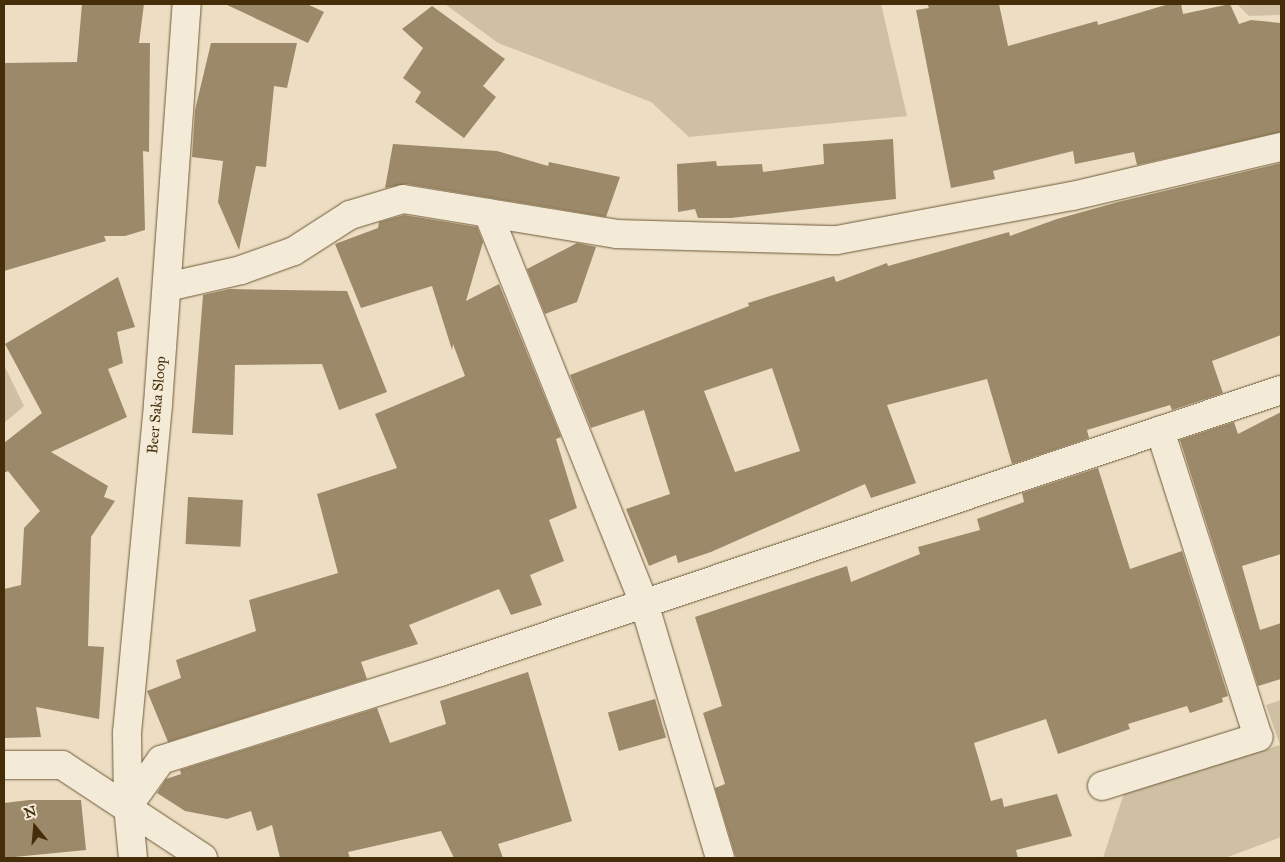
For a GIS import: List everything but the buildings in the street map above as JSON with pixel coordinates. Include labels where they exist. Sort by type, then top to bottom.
[{"type":"street","name":"Beer Saka Sloop","points":[[133,858],[128,806],[127,733],[167,287],[187,4]]},
{"type":"street","points":[[167,287],[241,270],[294,252],[350,215],[403,199],[616,234],[837,240],[1073,196],[1281,147]]},
{"type":"street","points":[[488,213],[644,603],[720,858]]},
{"type":"street","points":[[128,806],[161,760],[440,672],[1281,390]]},
{"type":"street","points":[[1102,786],[1258,737],[1160,430]]},
{"type":"street","points":[[4,765],[62,765],[128,806],[202,858]]},
{"type":"shaded area","points":[[445,4],[881,4],[907,116],[689,137],[651,102],[498,43]]},
{"type":"shaded area","points":[[1237,4],[1281,4],[1281,15],[1249,16]]},
{"type":"shaded area","points":[[4,365],[24,406],[4,423]]},
{"type":"shaded area","points":[[1281,700],[1281,837],[1225,858],[1103,858],[1124,793],[1280,745],[1266,705]]}]
